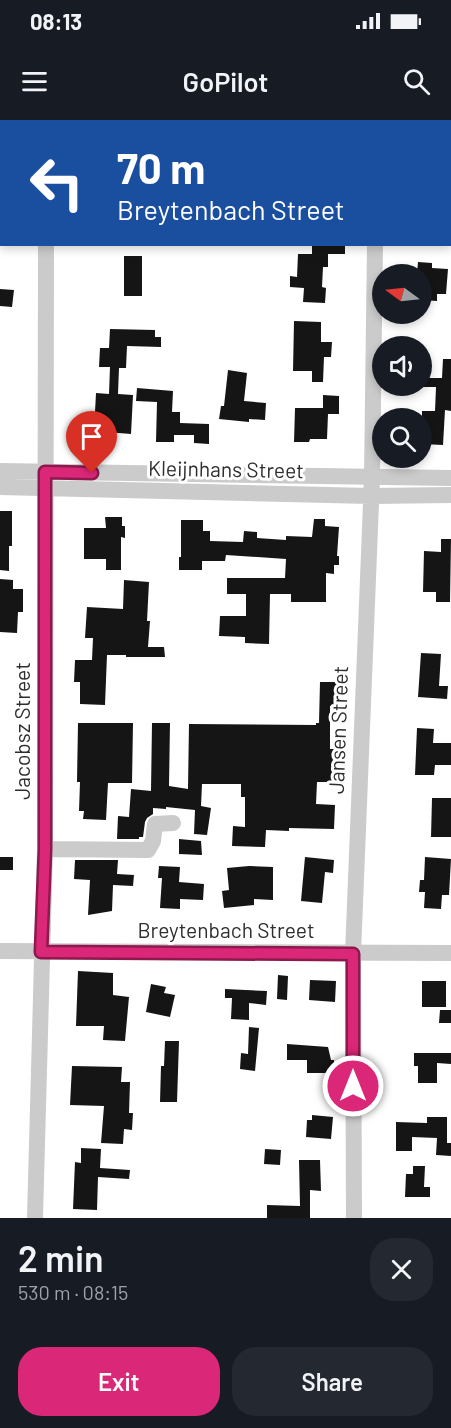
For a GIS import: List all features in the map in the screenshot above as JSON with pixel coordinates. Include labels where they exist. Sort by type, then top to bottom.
[{"type":"street","name":"Jacobsz Street","points":[[35,1218],[45,849],[46,246]]},
{"type":"street","name":"Jansen Street","points":[[354,1218],[353,954],[372,478],[375,246]]},
{"type":"street","name":"Kleijnhans Street","points":[[0,471],[45,480],[371,496],[451,495]]},
{"type":"street","name":"Kleijnhans Street","points":[[0,487],[45,480],[451,478]]},
{"type":"street","points":[[45,849],[148,850],[153,841],[155,824],[173,823]]},
{"type":"street","name":"Breytenbach Street","points":[[0,951],[451,954]]},
{"type":"building","points":[[312,246],[345,246],[345,254],[328,254],[328,267],[323,267],[322,287],[326,288],[325,303],[303,302],[304,288],[290,287],[290,276],[297,277],[298,254],[312,254]]},
{"type":"building","points":[[124,256],[142,256],[142,296],[124,296]]},
{"type":"building","points":[[432,268],[448,269],[446,294],[437,294],[437,301],[432,301]]},
{"type":"building","points":[[0,289],[14,290],[12,307],[0,306]]},
{"type":"building","points":[[294,321],[321,322],[321,342],[332,342],[331,357],[324,357],[323,382],[312,382],[312,371],[293,371]]},
{"type":"building","points":[[110,329],[155,330],[155,337],[161,337],[161,347],[127,346],[126,368],[119,368],[118,394],[133,395],[131,434],[94,431],[96,393],[109,394],[110,367],[99,367],[100,348],[109,348]]},
{"type":"building","points":[[443,359],[451,359],[451,411],[445,410],[443,445],[432,444],[432,411],[435,411],[436,387],[432,387],[432,378],[442,378]]},
{"type":"building","points":[[228,370],[247,373],[244,401],[266,403],[265,420],[249,419],[249,422],[219,419],[221,406],[224,406]]},
{"type":"building","points":[[137,388],[173,391],[172,412],[180,412],[180,423],[209,424],[209,444],[194,443],[194,435],[174,435],[174,442],[156,442],[157,402],[136,401]]},
{"type":"building","points":[[323,395],[339,396],[339,414],[328,414],[327,439],[294,442],[295,408],[323,408]]},
{"type":"building","points":[[0,511],[12,511],[9,571],[0,570]]},
{"type":"building","points":[[105,517],[122,517],[122,526],[125,526],[125,538],[121,537],[121,570],[106,570],[106,559],[84,559],[84,528],[106,528]]},
{"type":"building","points":[[314,519],[325,519],[325,526],[339,527],[337,556],[339,556],[339,565],[334,565],[334,574],[326,573],[326,602],[291,602],[291,594],[270,594],[269,644],[245,643],[245,637],[219,636],[220,616],[246,616],[246,594],[227,594],[227,578],[285,578],[286,559],[226,555],[225,561],[202,561],[202,570],[179,570],[181,520],[203,520],[203,531],[210,531],[210,541],[243,542],[244,531],[257,532],[257,538],[286,540],[286,536],[312,537]]},
{"type":"building","points":[[441,539],[451,539],[450,602],[436,602],[436,592],[423,592],[424,551],[441,552]]},
{"type":"building","points":[[0,579],[13,580],[13,589],[23,589],[23,612],[18,612],[17,633],[0,632]]},
{"type":"building","points":[[124,580],[149,582],[148,647],[164,647],[165,657],[107,655],[105,705],[80,704],[80,682],[74,682],[75,660],[92,660],[93,638],[85,638],[87,607],[123,609]]},
{"type":"building","points":[[421,653],[441,654],[439,686],[448,686],[447,699],[418,697]]},
{"type":"building","points":[[320,682],[338,682],[338,706],[330,706],[330,749],[334,749],[333,782],[317,782],[316,804],[335,805],[334,829],[266,830],[265,847],[232,846],[233,826],[245,827],[245,797],[241,797],[241,784],[202,784],[201,806],[211,808],[207,835],[194,834],[195,810],[166,807],[166,809],[153,808],[153,814],[145,822],[143,837],[117,839],[118,816],[129,817],[131,789],[151,791],[152,723],[170,723],[169,786],[188,789],[189,724],[316,725],[319,723]]},
{"type":"building","points":[[78,723],[133,723],[132,783],[108,783],[106,820],[83,819],[84,811],[79,811]]},
{"type":"building","points":[[417,728],[434,729],[433,743],[451,743],[451,765],[435,765],[434,775],[415,775]]},
{"type":"building","points":[[432,798],[451,798],[451,837],[431,837]]},
{"type":"building","points":[[179,839],[201,841],[202,855],[179,854]]},
{"type":"building","points":[[0,857],[13,857],[13,870],[0,870]]},
{"type":"building","points":[[305,857],[334,860],[333,873],[325,872],[322,903],[301,901]]},
{"type":"building","points":[[425,857],[451,859],[449,895],[442,895],[441,909],[424,908],[425,892],[419,892],[420,880],[424,880]]},
{"type":"building","points":[[75,860],[118,860],[117,874],[134,875],[133,886],[113,885],[112,911],[88,915],[90,880],[74,879]]},
{"type":"building","points":[[159,866],[180,867],[179,882],[204,884],[203,900],[180,899],[180,909],[160,908],[162,878],[158,878]]},
{"type":"building","points":[[273,867],[273,900],[254,899],[254,905],[224,908],[222,891],[229,890],[227,868]]},
{"type":"building","points":[[78,971],[113,973],[113,995],[129,997],[125,1041],[103,1040],[104,1026],[76,1026]]},
{"type":"building","points":[[278,975],[288,976],[287,1000],[277,999]]},
{"type":"building","points":[[310,980],[336,981],[335,1002],[309,1000]]},
{"type":"building","points":[[422,981],[446,981],[446,1007],[422,1007]]},
{"type":"building","points":[[151,984],[166,987],[164,993],[175,995],[170,1017],[146,1012]]},
{"type":"building","points":[[225,989],[267,991],[266,1005],[249,1003],[249,1020],[231,1019],[232,998],[225,998]]},
{"type":"building","points":[[440,1010],[451,1010],[451,1023],[439,1023]]},
{"type":"building","points":[[249,1027],[259,1028],[255,1071],[240,1069],[241,1053],[248,1054]]},
{"type":"building","points":[[165,1041],[179,1041],[177,1102],[160,1102],[161,1066],[164,1066]]},
{"type":"building","points":[[287,1044],[328,1047],[331,1060],[334,1060],[334,1073],[307,1073],[307,1060],[287,1060]]},
{"type":"building","points":[[414,1053],[451,1053],[451,1064],[437,1063],[437,1083],[418,1083],[418,1066],[414,1066]]},
{"type":"building","points":[[72,1066],[122,1067],[121,1082],[130,1082],[129,1113],[133,1113],[132,1130],[124,1129],[123,1144],[101,1143],[104,1106],[70,1105]]},
{"type":"building","points":[[312,1115],[333,1117],[331,1139],[306,1137],[307,1120],[312,1120]]},
{"type":"building","points":[[427,1117],[447,1117],[447,1143],[451,1143],[451,1156],[436,1155],[437,1138],[412,1137],[412,1151],[396,1151],[396,1122],[427,1123]]},
{"type":"building","points":[[81,1148],[101,1149],[100,1168],[130,1170],[129,1179],[98,1177],[97,1210],[73,1209],[75,1162],[81,1163]]},
{"type":"building","points":[[265,1149],[281,1150],[280,1165],[264,1164]]},
{"type":"building","points":[[299,1160],[320,1160],[321,1191],[310,1190],[310,1218],[267,1218],[267,1205],[300,1206]]},
{"type":"building","points":[[413,1166],[425,1166],[424,1187],[430,1187],[430,1197],[405,1197],[406,1174],[413,1174]]},
{"type":"route","points":[[92,473],[45,472],[45,849],[41,952],[353,954],[353,1086]]}]
